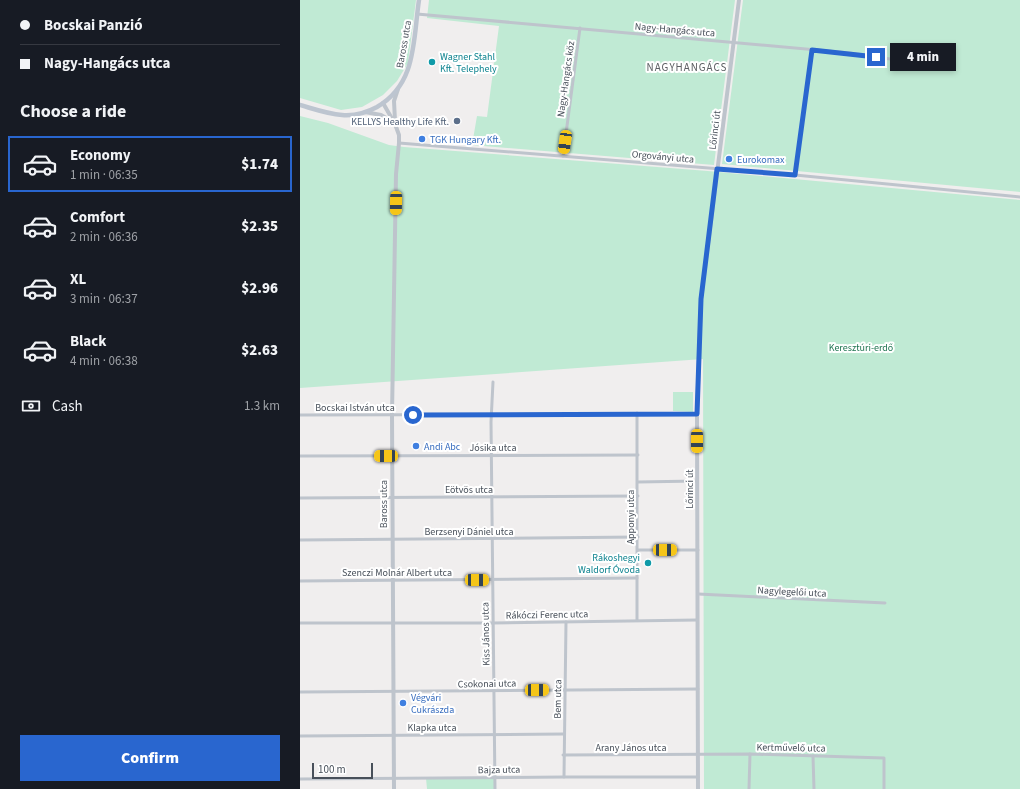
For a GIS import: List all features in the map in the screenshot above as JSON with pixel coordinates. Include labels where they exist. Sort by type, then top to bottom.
[{"type":"main road","name":"Baross utca","points":[[383,103],[398,90],[405,79],[411,60],[419,0]]},
{"type":"main road","points":[[300,105],[334,114],[351,115],[365,112],[383,103]]},
{"type":"street","name":"Lőrinci út","points":[[698,789],[697,414],[701,299],[739,0]]},
{"type":"street","name":"Nagy-Hangács utca","points":[[417,14],[850,53],[930,65]]},
{"type":"street","name":"Nagy-Hangács köz","points":[[563,156],[580,28]]},
{"type":"street","points":[[795,175],[812,50]]},
{"type":"street","name":"Baross utca","points":[[395,124],[393,108],[398,90]]},
{"type":"street","name":"Baross utca","points":[[383,103],[398,130],[399,143],[396,174],[392,415],[394,789]]},
{"type":"street","points":[[365,112],[381,115],[395,124]]},
{"type":"street","name":"Orgoványi utca","points":[[399,143],[795,175],[1020,197]]},
{"type":"street","name":"Kiss János utca","points":[[493,382],[492,580],[495,789]]},
{"type":"street","name":"Apponyi utca","points":[[637,413],[637,620]]},
{"type":"street","name":"Bocskai István utca","points":[[300,415],[697,414]]},
{"type":"street","name":"Jósika utca","points":[[300,456],[638,455]]},
{"type":"street","points":[[638,482],[697,481]]},
{"type":"street","name":"Eötvös utca","points":[[300,498],[638,496]]},
{"type":"street","name":"Berzsenyi Dániel utca","points":[[300,540],[638,537]]},
{"type":"street","points":[[638,550],[698,550]]},
{"type":"street","name":"Szenczi Molnár Albert utca","points":[[300,581],[638,578]]},
{"type":"street","name":"Nagylegelői utca","points":[[698,594],[885,604]]},
{"type":"street","name":"Rákóczi Ferenc utca","points":[[300,623],[493,623],[698,620]]},
{"type":"street","name":"Bem utca","points":[[564,777],[566,622]]},
{"type":"street","name":"Csokonai utca","points":[[300,692],[698,689]]},
{"type":"street","name":"Klapka utca","points":[[300,736],[564,734]]},
{"type":"street","points":[[749,789],[750,754]]},
{"type":"street","name":"Kertművelő utca","points":[[698,755],[750,754],[884,758],[884,789]]},
{"type":"street","name":"Arany János utca","points":[[564,755],[698,755]]},
{"type":"street","points":[[813,756],[814,789]]},
{"type":"street","name":"Bajza utca","points":[[300,779],[698,777]]},
{"type":"green space","points":[[300,0],[416,0],[408,63],[397,81],[383,95],[362,107],[341,110],[300,98]]},
{"type":"green space","points":[[429,0],[735,0],[714,165],[472,145],[477,116],[487,117],[499,26],[427,18]]},
{"type":"green space","points":[[743,0],[1020,0],[1020,192],[722,164]]},
{"type":"green space","name":"Keresztúri-erdő","points":[[300,116],[328,123],[389,145],[404,147],[708,171],[1020,200],[1020,789],[704,789],[703,359],[300,388]]},
{"type":"green space","points":[[673,392],[693,392],[693,412],[673,411]]},
{"type":"green space","points":[[495,777],[495,789],[427,789],[426,778]]},
{"type":"place","name":"Wagner Stahl Kft. Telephely","points":[[432,62]]},
{"type":"place","name":"KELLYS Healthy Life Kft.","points":[[457,121]]},
{"type":"place","name":"TGK Hungary Kft.","points":[[422,139]]},
{"type":"place","name":"Eurokomax","points":[[729,159]]},
{"type":"place","name":"Andi Abc","points":[[416,446]]},
{"type":"place","name":"Rákoshegyi Waldorf Óvoda","points":[[648,563]]},
{"type":"place","name":"Végvári Cukrászda","points":[[403,703]]},
{"type":"district","name":"NAGYHANGÁCS","points":[[687,67]]},
{"type":"route","points":[[413,415],[637,413],[697,414],[701,299],[717,169],[795,175],[812,50],[876,57]]}]
